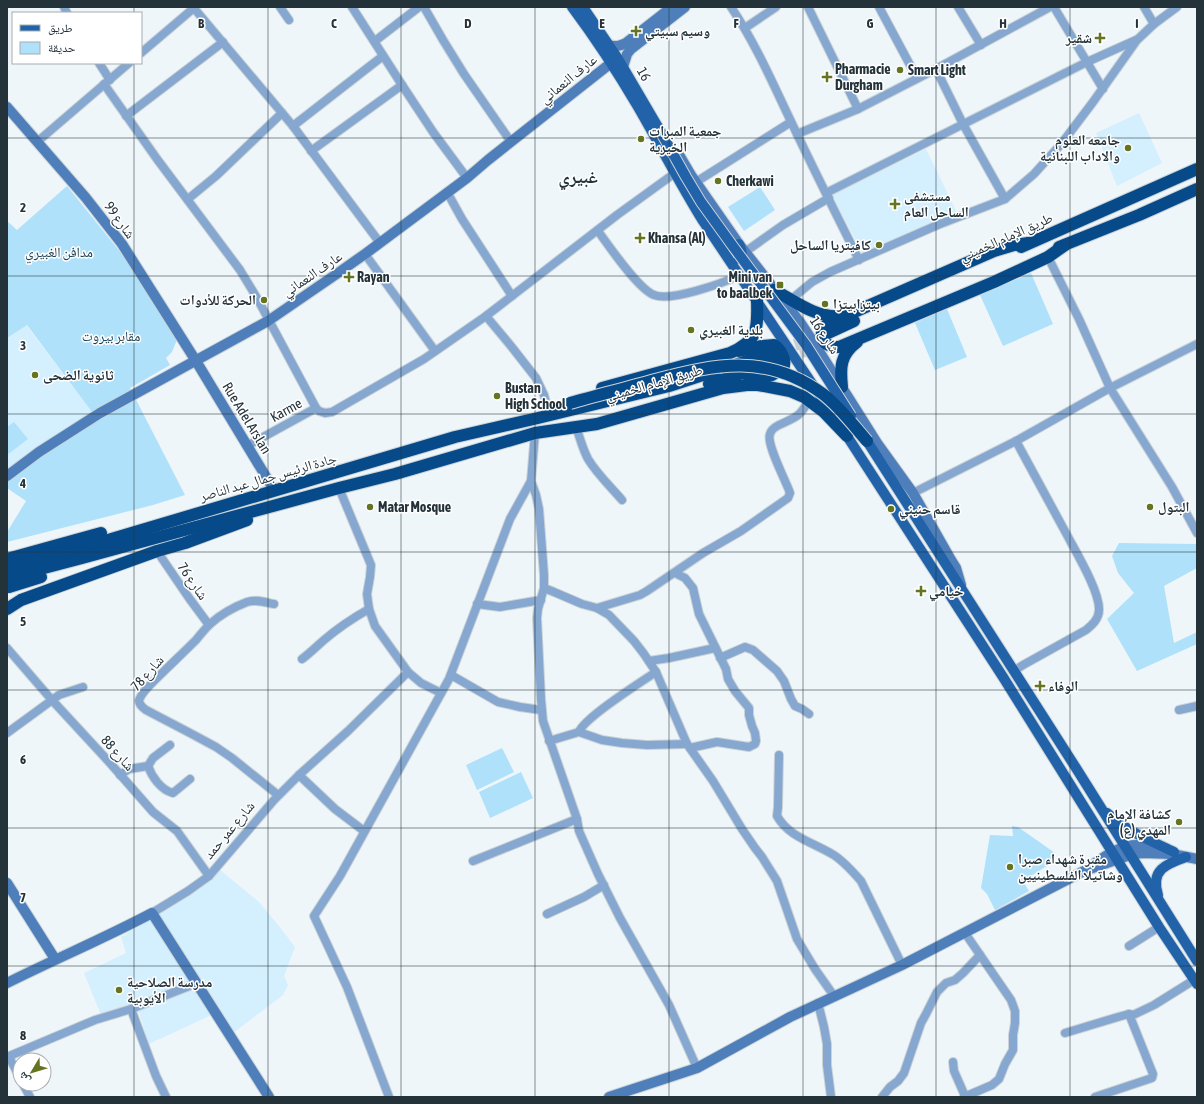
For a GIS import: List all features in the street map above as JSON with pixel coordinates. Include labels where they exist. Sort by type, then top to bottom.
[{"type":"highway","name":"طريق الإمام الخميني","points":[[1197,169],[1028,244],[830,337],[1065,245],[1197,189]]},
{"type":"highway","points":[[1172,180],[1178,197]]},
{"type":"highway","points":[[1028,244],[1014,245],[994,251],[829,323],[825,326],[822,334],[824,341],[830,346],[836,347],[863,337],[984,286],[1048,257],[1065,245]]},
{"type":"highway","points":[[774,290],[788,302],[823,315],[832,317],[849,314]]},
{"type":"highway","points":[[730,353],[741,348],[755,333],[757,300]]},
{"type":"highway","points":[[842,387],[841,366],[844,357],[850,348],[863,337]]},
{"type":"highway","points":[[534,419],[578,396],[594,390],[730,353],[761,346],[774,345],[781,352],[785,360],[785,365],[782,369],[772,375],[612,420],[576,428],[538,433]]},
{"type":"highway","name":"طريق الإمام الخميني","points":[[534,419],[669,386],[775,357],[714,382],[538,433]]},
{"type":"highway","points":[[559,406],[690,371],[732,365],[752,366],[774,369],[785,373],[797,378],[823,394],[838,408],[867,441]]},
{"type":"highway","points":[[722,388],[748,384],[790,391],[809,400],[824,412],[846,436]]},
{"type":"highway","name":"جادة الرئيس جمال عبد الناصر","points":[[7,570],[455,437],[534,419]]},
{"type":"highway","name":"جادة الرئيس جمال عبد الناصر","points":[[8,588],[44,568],[395,474],[538,433]]},
{"type":"highway","points":[[7,559],[210,501],[256,495]]},
{"type":"highway","points":[[7,609],[21,600],[157,551],[236,525],[280,504]]},
{"type":"highway","points":[[8,588],[21,600]]},
{"type":"main road","points":[[572,7],[614,60]]},
{"type":"main road","points":[[583,7],[609,45],[614,60],[637,106],[693,205],[757,300],[995,664],[1159,927],[1196,982]]},
{"type":"main road","name":"16","points":[[614,60],[623,67],[658,127]]},
{"type":"main road","name":"شارع 16","points":[[658,127],[701,202],[806,345],[1096,801]]},
{"type":"main road","points":[[726,256],[733,260],[737,260],[740,258],[742,248]]},
{"type":"main road","points":[[1096,801],[1197,961]]},
{"type":"main road","points":[[1096,801],[1114,819],[1129,829],[1174,852]]},
{"type":"main road","points":[[1162,907],[1156,885],[1158,872],[1168,863],[1192,858]]},
{"type":"street","points":[[142,52],[194,7],[293,126],[380,243]]},
{"type":"street","points":[[280,7],[289,20]]},
{"type":"street","points":[[352,7],[433,132],[467,178]]},
{"type":"street","points":[[375,41],[419,7]]},
{"type":"street","points":[[424,7],[464,74],[511,142]]},
{"type":"street","points":[[623,67],[624,60],[631,49],[660,22],[672,7]]},
{"type":"street","points":[[609,45],[621,46],[685,7]]},
{"type":"street","points":[[731,7],[745,28],[774,83],[791,122],[859,260]]},
{"type":"street","points":[[745,28],[776,7]]},
{"type":"street","points":[[808,7],[858,109]]},
{"type":"street","points":[[879,7],[917,78]]},
{"type":"street","points":[[958,7],[981,45]]},
{"type":"street","points":[[797,134],[858,109],[936,69],[1050,7]]},
{"type":"street","points":[[1054,7],[1103,89]]},
{"type":"street","points":[[1144,7],[1154,24]]},
{"type":"street","points":[[788,302],[812,282],[830,272],[940,224],[1005,199],[1046,162],[1103,89],[1137,40],[1154,24],[1177,7]]},
{"type":"street","points":[[742,248],[783,225],[827,196],[962,124],[1087,62],[1137,40]]},
{"type":"street","points":[[126,116],[223,42]]},
{"type":"street","points":[[293,126],[383,56]]},
{"type":"street","name":"عارف النعماني","points":[[7,476],[39,452],[100,413],[268,321],[365,254],[467,178],[614,60]]},
{"type":"street","points":[[99,64],[107,82],[126,116],[240,270],[316,408],[325,413],[332,412],[436,351],[486,316],[675,173]]},
{"type":"street","points":[[38,142],[128,64]]},
{"type":"street","points":[[936,69],[962,124],[1005,199]]},
{"type":"street","points":[[311,151],[402,85]]},
{"type":"street","points":[[646,106],[696,182],[742,248],[774,290]]},
{"type":"street","name":"شارع 99","points":[[7,107],[86,198],[122,244],[196,361]]},
{"type":"street","points":[[188,199],[216,176],[282,113]]},
{"type":"street","points":[[696,182],[791,122]]},
{"type":"street","points":[[447,192],[462,219],[512,296]]},
{"type":"street","points":[[598,231],[633,276],[642,286],[654,295],[668,298],[715,286],[740,275]]},
{"type":"street","points":[[365,254],[436,351]]},
{"type":"street","points":[[1048,257],[1079,319],[1110,388],[1172,487],[1197,533]]},
{"type":"street","name":"شارع 16","points":[[788,302],[877,443],[913,493],[956,568],[959,587]]},
{"type":"street","points":[[486,316],[536,378],[544,395],[559,406]]},
{"type":"street","points":[[913,493],[1016,441],[1110,388],[1197,344]]},
{"type":"street","name":"Rue Adel Arslan","points":[[196,361],[274,490]]},
{"type":"street","points":[[596,608],[640,594],[655,586],[698,556],[764,516],[788,498],[790,493],[769,437],[772,429],[800,415],[809,400]]},
{"type":"street","name":"Karme","points":[[247,446],[316,408]]},
{"type":"street","points":[[576,428],[588,459],[622,500]]},
{"type":"street","points":[[389,1097],[347,987],[314,916],[340,876],[441,694],[450,675],[510,519],[531,481],[538,433]]},
{"type":"street","points":[[1014,671],[1086,630],[1098,618],[1100,612],[1097,596],[1081,561],[1016,441]]},
{"type":"street","points":[[531,481],[539,510],[544,575],[544,588],[537,618],[542,710],[549,740],[584,844],[620,918],[669,1005],[697,1068]]},
{"type":"street","points":[[339,488],[371,565],[367,594],[369,609],[375,626],[408,672],[421,683],[441,694]]},
{"type":"street","name":"شارع 76","points":[[157,551],[184,592],[209,625]]},
{"type":"street","points":[[549,740],[579,732],[602,740],[622,743],[688,746],[717,742],[749,747],[755,744],[755,733],[749,715],[749,708],[735,691],[728,679],[726,669],[699,614],[693,588],[685,578],[675,573]]},
{"type":"street","points":[[544,588],[582,604],[596,608],[609,615],[634,641],[649,661],[656,672],[688,746],[713,781],[742,829],[777,881],[797,939],[814,969],[834,996]]},
{"type":"street","name":"شارع 78","points":[[274,604],[261,600],[254,600],[228,612],[209,625],[148,687],[140,698],[140,704],[146,710],[190,733],[232,758],[278,795]]},
{"type":"street","points":[[477,604],[500,607],[541,600]]},
{"type":"street","points":[[302,659],[324,640],[355,617],[369,609]]},
{"type":"street","points":[[720,658],[745,647],[754,650],[777,671],[784,681],[795,706],[802,708],[808,714]]},
{"type":"street","name":"شارع 88","points":[[7,648],[153,812],[177,831],[209,876]]},
{"type":"street","points":[[649,661],[715,648]]},
{"type":"street","name":"شارع عمر حمد","points":[[7,983],[152,913],[209,876],[278,795],[348,731],[408,672]]},
{"type":"street","points":[[579,732],[584,724],[600,711],[656,672]]},
{"type":"street","points":[[450,675],[498,702],[542,710]]},
{"type":"street","points":[[7,733],[51,699],[66,691],[83,687]]},
{"type":"street","points":[[1178,710],[1197,706]]},
{"type":"street","points":[[120,775],[129,769],[148,766],[153,758],[170,745]]},
{"type":"street","points":[[779,755],[777,816],[781,823],[788,830],[834,854],[854,872],[861,881],[902,965]]},
{"type":"street","points":[[148,766],[151,774],[168,792],[173,793],[190,779]]},
{"type":"street","points":[[299,775],[335,809],[364,831]]},
{"type":"street","points":[[473,861],[577,820]]},
{"type":"street","points":[[1127,851],[1132,845],[1148,846],[1192,858]]},
{"type":"street","points":[[609,1097],[697,1068],[790,1017],[902,965],[1115,855],[1127,851],[1192,858]]},
{"type":"street","points":[[7,883],[11,896],[55,959]]},
{"type":"street","points":[[547,914],[584,897],[604,885]]},
{"type":"street","points":[[152,913],[269,1097]]},
{"type":"street","points":[[1129,946],[1159,927]]},
{"type":"street","points":[[953,1062],[954,1071],[964,1097],[992,1085],[999,1079],[1013,1050],[1013,1035],[1016,1018],[1015,1008],[1006,992],[965,933]]},
{"type":"street","points":[[882,1097],[890,1087],[898,1082],[904,1073],[920,1023],[937,992],[946,984],[955,980],[980,955]]},
{"type":"street","points":[[1065,1033],[1098,1022],[1129,1014],[1133,1015],[1154,1006],[1196,982]]},
{"type":"street","points":[[8,1057],[95,1020],[131,1009],[197,983]]},
{"type":"street","points":[[818,1003],[826,1038],[827,1065],[831,1097]]},
{"type":"street","points":[[131,1009],[156,1076],[166,1097]]},
{"type":"street","points":[[1095,1097],[1152,1078],[1153,1074],[1129,1014]]},
{"type":"shaded area","name":"جامعه العلوم والاداب اللبنانية","points":[[1139,113],[1162,163],[1117,186],[1096,133]]},
{"type":"shaded area","name":"مستشفى الساحل العام","points":[[926,149],[957,213],[863,254],[832,195]]},
{"type":"shaded area","name":"ثانوية الضحى","points":[[26,325],[92,412],[7,473],[7,338]]},
{"type":"shaded area","points":[[220,870],[259,902],[295,947],[284,976],[288,985],[283,995],[233,1033],[220,1011],[149,1044],[136,1003],[101,1015],[84,973],[126,953],[121,937],[178,902]]},
{"type":"green space","name":"مقابر بيروت","points":[[67,186],[125,258],[178,337],[172,352],[166,358],[170,365],[130,388],[185,495],[153,505],[7,542],[7,532],[26,501],[7,488],[7,473],[92,412],[27,325],[7,338],[7,221],[17,230]]},
{"type":"green space","points":[[760,187],[775,210],[744,231],[728,207]]},
{"type":"green space","points":[[1031,273],[1053,324],[1003,346],[980,295]]},
{"type":"green space","points":[[947,309],[967,357],[935,370],[915,323]]},
{"type":"green space","points":[[14,422],[28,439],[7,455],[7,427]]},
{"type":"green space","points":[[1119,543],[1197,544],[1197,568],[1164,586],[1174,643],[1197,632],[1197,644],[1137,671],[1107,619],[1134,593],[1118,573],[1112,556]]},
{"type":"green space","points":[[502,748],[514,772],[477,790],[466,765]]},
{"type":"green space","points":[[521,772],[533,798],[490,818],[479,792]]},
{"type":"green space","points":[[1012,826],[1018,827],[1055,853],[1053,862],[1023,881],[1029,891],[995,910],[987,894],[981,888],[990,835],[1013,836]]},
{"type":"tunnel","points":[[778,351],[814,338]]},
{"type":"tunnel","points":[[783,359],[818,346]]},
{"type":"place","name":"وسيم سبيتي","points":[[636,31]]},
{"type":"place","name":"شقير","points":[[1100,38]]},
{"type":"place","name":"Smart Light","points":[[900,70]]},
{"type":"place","name":"Pharmacie Durgham","points":[[827,77]]},
{"type":"place","name":"جمعية المبرات الخيرية","points":[[641,139]]},
{"type":"place","name":"جامعه العلوم والاداب اللبنانية","points":[[1128,148]]},
{"type":"place","name":"Cherkawi","points":[[718,181]]},
{"type":"place","name":"مستشفى الساحل العام","points":[[895,204]]},
{"type":"place","name":"Khansa (Al)","points":[[640,238]]},
{"type":"place","name":"كافيتريا الساحل","points":[[879,245]]},
{"type":"place","name":"Rayan","points":[[349,277]]},
{"type":"place","name":"Mini van to baalbek","points":[[780,285]]},
{"type":"place","name":"الحركة للأدوات","points":[[264,300]]},
{"type":"place","name":"بيتزابيتزا","points":[[825,304]]},
{"type":"place","name":"بلدية الغبيري","points":[[691,330]]},
{"type":"place","name":"ثانوية الضحى","points":[[35,375]]},
{"type":"place","name":"Bustan High School","points":[[497,396]]},
{"type":"place","name":"Matar Mosque","points":[[370,507]]},
{"type":"place","name":"البتول","points":[[1150,507]]},
{"type":"place","name":"قاسم حنيني","points":[[891,509]]},
{"type":"place","name":"خيامي","points":[[921,591]]},
{"type":"place","name":"الوفاء","points":[[1040,686]]},
{"type":"place","name":"كشافة الإمام المهدي (ع)","points":[[1179,822]]},
{"type":"place","name":"مقبرة شهداء صبرا وشاتيلا الفلسطينيين","points":[[1010,867]]},
{"type":"place","name":"مدرسة الصلاحية الأيوبية","points":[[119,990]]},
{"type":"district","name":"غبيري","points":[[578,177]]},
{"type":"park label","name":"مدافن الغبيري","points":[[59,252]]}]
